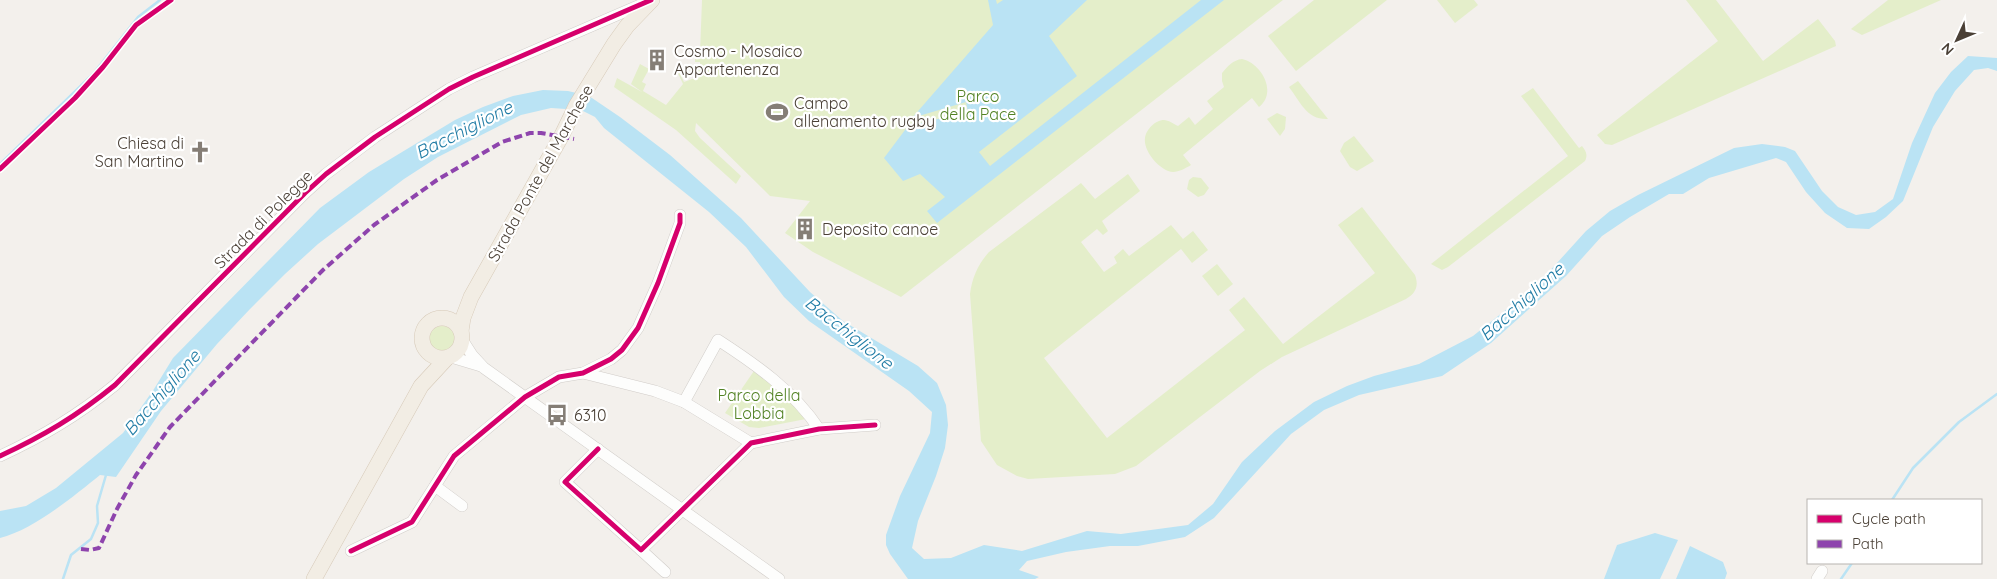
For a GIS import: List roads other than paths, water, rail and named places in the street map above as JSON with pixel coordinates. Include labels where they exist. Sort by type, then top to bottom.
[{"type":"main road","points":[[627,23],[652,0]]},
{"type":"main road","points":[[627,23],[662,0]]},
{"type":"main road","name":"Strada Ponte del Marchese","points":[[314,579],[421,386],[459,350],[463,318],[471,297],[576,106],[627,23]]},
{"type":"main road","name":"Strada Ponte del Marchese","points":[[421,386],[425,368],[425,350],[422,338],[425,328],[434,320],[445,318],[471,297]]},
{"type":"main road","points":[[445,318],[455,322],[462,336]]},
{"type":"main road","points":[[425,350],[434,357],[449,358]]},
{"type":"street","name":"Strada di Polegge","points":[[0,456],[86,409],[114,385],[305,192],[375,137],[426,103],[473,77],[627,23]]},
{"type":"street","points":[[351,551],[412,522],[454,456],[525,397],[559,377],[583,373],[610,359],[622,350],[638,328],[658,283],[680,222],[680,216]]},
{"type":"street","points":[[462,336],[472,355],[484,368]]},
{"type":"street","points":[[684,402],[718,340],[760,367],[808,413],[819,429]]},
{"type":"street","points":[[449,358],[470,361],[484,368],[779,579]]},
{"type":"street","points":[[583,373],[655,392],[684,402],[751,443]]},
{"type":"street","points":[[641,550],[751,443],[819,429],[876,425]]},
{"type":"street","points":[[598,449],[565,482],[665,572]]},
{"type":"street","points":[[435,486],[462,506]]},
{"type":"water","points":[[988,0],[996,0],[997,4],[1003,0],[1087,0],[1049,36],[1077,76],[979,152],[990,166],[1201,0],[1224,0],[937,223],[927,211],[945,197],[920,174],[903,181],[884,158],[908,126],[968,112],[966,102],[912,118],[993,25]]},
{"type":"water","name":"Bacchiglione","points":[[1968,56],[1997,58],[1997,71],[1988,68],[1974,70],[1955,91],[1933,127],[1903,201],[1886,217],[1869,229],[1847,228],[1825,213],[1806,192],[1786,162],[1776,158],[1709,178],[1683,194],[1669,194],[1602,236],[1566,276],[1491,343],[1442,376],[1359,395],[1324,410],[1291,434],[1214,518],[1185,537],[1138,546],[1110,546],[1066,552],[1027,561],[1019,570],[1039,577],[1035,579],[908,579],[890,554],[886,545],[886,535],[900,496],[930,433],[932,412],[909,391],[809,321],[784,297],[746,247],[709,212],[604,128],[595,117],[581,110],[551,108],[521,115],[438,157],[404,179],[318,244],[285,274],[217,344],[161,411],[116,477],[100,475],[66,502],[39,520],[13,534],[0,538],[0,511],[26,506],[56,488],[123,433],[173,358],[320,208],[369,172],[455,120],[513,96],[543,90],[568,91],[589,96],[670,155],[741,218],[810,292],[843,321],[918,366],[937,383],[946,405],[948,425],[945,448],[918,521],[912,548],[924,559],[951,558],[984,545],[1022,551],[1087,531],[1121,534],[1188,525],[1213,504],[1242,462],[1275,431],[1314,402],[1347,386],[1374,376],[1419,364],[1473,336],[1537,285],[1586,231],[1610,211],[1638,195],[1734,148],[1762,144],[1785,147],[1795,151],[1822,191],[1838,207],[1856,215],[1875,212],[1893,199],[1912,143],[1935,93],[1951,72]]},
{"type":"water","points":[[1655,533],[1678,540],[1660,579],[1604,579],[1617,545]]},
{"type":"water","points":[[1690,546],[1723,562],[1727,573],[1725,579],[1676,579]]},
{"type":"waterway","points":[[0,164],[93,74],[138,17],[160,0]]},
{"type":"waterway","points":[[1893,499],[1913,468],[1959,422],[1997,394]]},
{"type":"waterway","points":[[63,579],[71,555],[91,539],[98,523],[97,506],[106,475]]},
{"type":"waterway","points":[[1841,579],[1851,564]]},
{"type":"place","name":"Cosmo - Mosaico Appartenenza","points":[[657,60]]},
{"type":"place","name":"Campo allenamento rugby","points":[[777,112]]},
{"type":"place","name":"Chiesa di San Martino","points":[[200,152]]},
{"type":"place","name":"Deposito canoe","points":[[805,229]]},
{"type":"place","name":"6310","points":[[557,415]]},
{"type":"park label","name":"Parco della Pace","points":[[978,105]]},
{"type":"park label","name":"Parco della Lobbia","points":[[759,404]]}]
